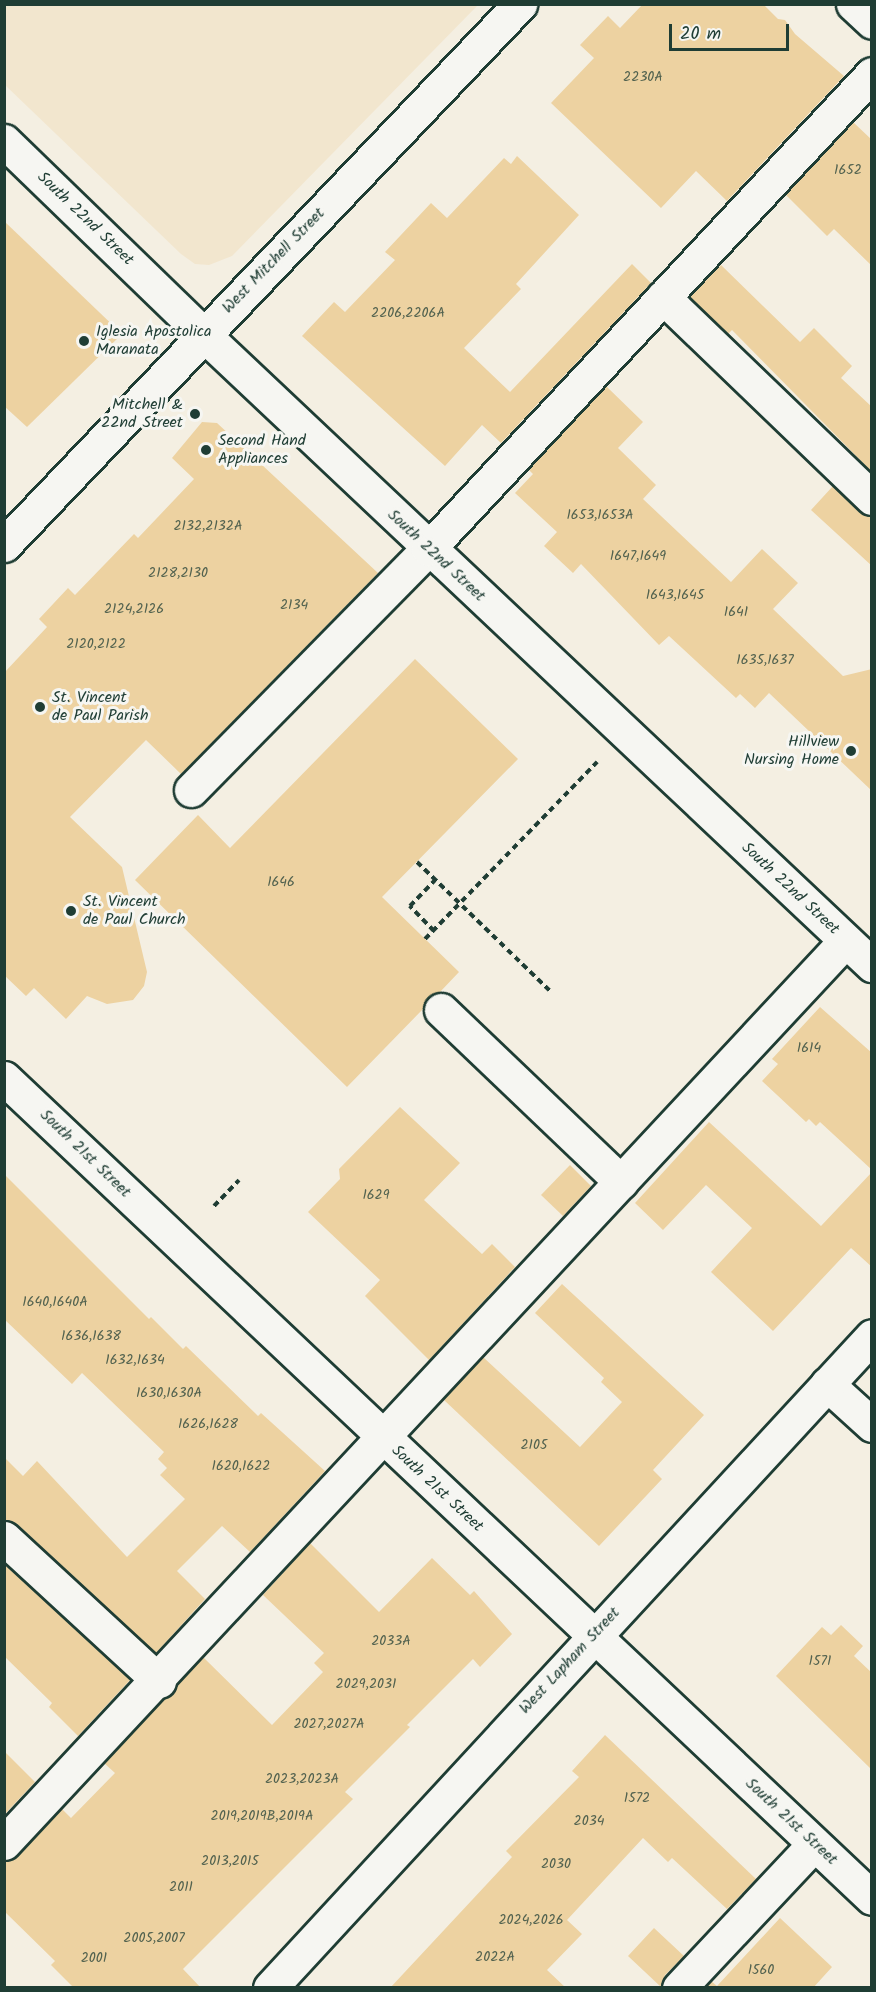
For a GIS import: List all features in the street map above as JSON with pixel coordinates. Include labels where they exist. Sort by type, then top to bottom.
[{"type":"street","name":"West Mitchell Street","points":[[4,545],[520,4]]},
{"type":"street","points":[[853,4],[872,22]]},
{"type":"street","points":[[191,790],[428,549],[872,74]]},
{"type":"street","name":"South 22nd Street","points":[[4,141],[428,549],[872,966]]},
{"type":"street","points":[[663,297],[872,498]]},
{"type":"street","points":[[4,1843],[159,1681],[845,941]]},
{"type":"street","points":[[441,1010],[621,1182]]},
{"type":"street","name":"South 21st Street","points":[[4,1078],[872,1898]]},
{"type":"street","name":"West Lapham Street","points":[[270,1988],[872,1336]]},
{"type":"street","points":[[827,1384],[872,1425]]},
{"type":"street","points":[[4,1538],[159,1681]]},
{"type":"street","points":[[680,1988],[814,1844]]},
{"type":"path","points":[[425,939],[597,762]]},
{"type":"path","points":[[417,862],[550,991]]},
{"type":"path","points":[[434,931],[410,906],[435,880]]},
{"type":"path","points":[[214,1206],[239,1180]]},
{"type":"shaded area","points":[[4,5],[478,5],[232,256],[209,265],[195,264],[181,254],[5,85]]},
{"type":"building","points":[[643,4],[763,4],[778,19],[785,20],[795,34],[844,76],[727,201],[696,171],[661,208],[551,103],[594,58],[580,45],[608,16],[620,28]]},
{"type":"building","points":[[853,122],[872,140],[872,266],[834,229],[827,236],[785,194]]},
{"type":"building","points":[[517,156],[579,215],[516,284],[521,289],[464,348],[510,392],[632,264],[651,283],[501,443],[482,425],[445,466],[302,336],[334,302],[345,312],[395,260],[385,252],[431,203],[447,218],[504,158],[511,164]]},
{"type":"building","points":[[4,221],[122,334],[27,427],[4,406]]},
{"type":"building","points":[[721,265],[800,342],[814,328],[852,366],[841,378],[872,407],[872,472],[732,330],[728,334],[690,297]]},
{"type":"building","points":[[606,386],[643,422],[618,448],[656,485],[643,499],[731,582],[762,549],[798,583],[773,609],[843,676],[872,669],[872,791],[769,693],[755,708],[740,694],[736,698],[669,636],[659,645],[581,564],[573,573],[544,546],[557,532],[515,493],[533,474],[528,469]]},
{"type":"building","points":[[202,422],[217,423],[378,573],[181,774],[146,740],[70,817],[122,867],[147,972],[144,986],[133,1000],[107,1004],[87,996],[66,1019],[34,988],[26,996],[4,975],[4,673],[47,627],[39,619],[68,588],[75,595],[134,534],[138,538],[194,479],[172,458]]},
{"type":"building","points":[[833,486],[859,512],[872,516],[872,566],[811,510]]},
{"type":"building","points":[[415,659],[518,759],[382,897],[459,972],[440,992],[428,997],[423,1009],[347,1087],[135,880],[198,815],[230,848]]},
{"type":"building","points":[[820,1007],[872,1053],[872,1170],[820,1122],[816,1126],[809,1119],[806,1122],[762,1081],[778,1064],[772,1059]]},
{"type":"building","points":[[400,1107],[460,1163],[424,1200],[482,1254],[492,1244],[515,1267],[429,1360],[365,1296],[380,1280],[308,1212],[340,1179],[339,1169]]},
{"type":"building","points":[[709,1122],[821,1226],[872,1172],[872,1267],[851,1248],[773,1331],[711,1272],[752,1228],[706,1185],[663,1230],[635,1203]]},
{"type":"building","points":[[570,1165],[591,1186],[563,1216],[541,1195]]},
{"type":"building","points":[[4,1174],[149,1319],[151,1317],[183,1349],[186,1346],[258,1416],[261,1413],[325,1471],[250,1552],[222,1526],[177,1571],[205,1599],[156,1653],[17,1524],[4,1520],[4,1457],[23,1476],[37,1461],[127,1557],[185,1499],[160,1475],[167,1468],[158,1459],[164,1452],[82,1373],[72,1384],[4,1319]]},
{"type":"building","points":[[562,1284],[704,1415],[653,1470],[662,1479],[599,1546],[444,1400],[483,1357],[580,1447],[622,1402],[601,1382],[604,1378],[535,1313]]},
{"type":"building","points":[[310,1543],[379,1612],[432,1558],[470,1595],[474,1591],[512,1634],[480,1667],[473,1659],[407,1725],[410,1727],[345,1792],[353,1799],[183,1969],[201,1988],[74,1988],[51,1965],[55,1961],[4,1911],[4,1861],[18,1856],[62,1809],[71,1818],[115,1773],[104,1763],[203,1657],[272,1725],[323,1672],[314,1663],[324,1653],[263,1595]]},
{"type":"building","points":[[4,1564],[130,1680],[78,1736],[49,1707],[52,1703],[4,1656]]},
{"type":"building","points":[[841,1625],[863,1646],[854,1656],[872,1673],[872,1770],[776,1676],[822,1627],[831,1635]]},
{"type":"building","points":[[605,1735],[756,1879],[727,1909],[672,1858],[668,1862],[643,1838],[567,1920],[582,1934],[547,1970],[566,1988],[390,1988],[512,1857],[506,1851],[579,1777],[572,1771]]},
{"type":"building","points":[[4,1751],[35,1782],[4,1815]]},
{"type":"building","points":[[780,1918],[832,1967],[813,1988],[705,1988],[711,1981],[717,1986]]},
{"type":"building","points":[[654,1928],[684,1956],[665,1975],[661,1987],[628,1956]]},
{"type":"place","name":"Iglesia Apostolica Maranata","points":[[84,341]]},
{"type":"place","name":"Mitchell & 22nd Street","points":[[195,414]]},
{"type":"place","name":"Second Hand Appliances","points":[[206,450]]},
{"type":"place","name":"St. Vincent de Paul Parish","points":[[40,707]]},
{"type":"place","name":"Hillview Nursing Home","points":[[851,751]]},
{"type":"place","name":"St. Vincent de Paul Church","points":[[71,911]]}]
